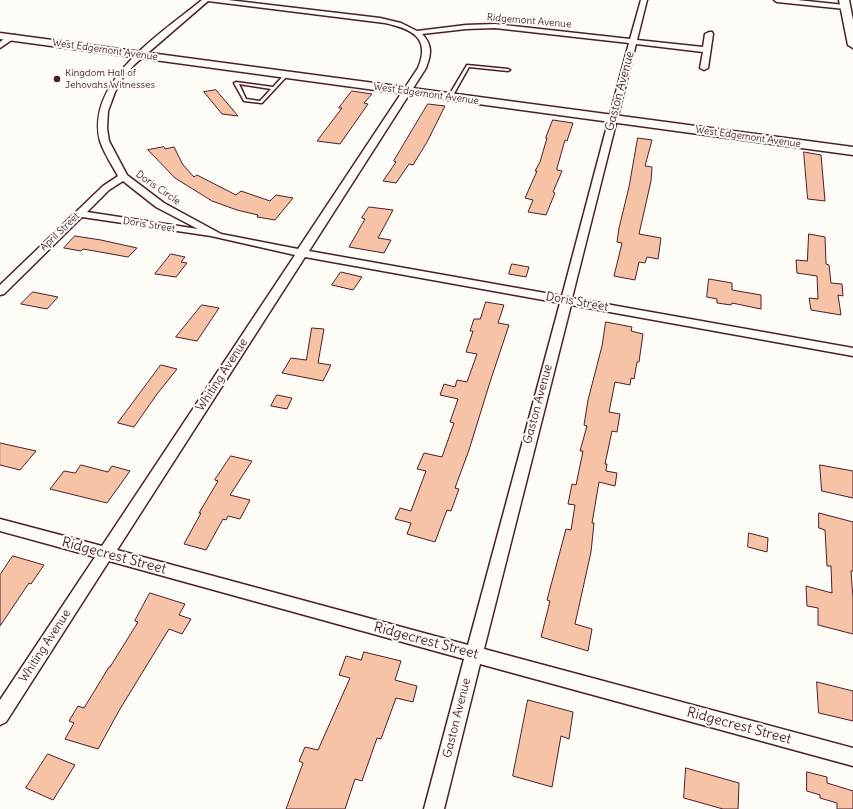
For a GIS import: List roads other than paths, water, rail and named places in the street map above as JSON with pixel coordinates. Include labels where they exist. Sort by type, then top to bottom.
[{"type":"street","name":"Doris Circle","points":[[206,0],[128,65],[120,76],[111,92],[104,111],[103,128],[105,141],[123,177],[160,205],[218,236],[302,253]]},
{"type":"street","points":[[211,0],[385,21],[407,28],[416,33]]},
{"type":"street","name":"Gaston Avenue","points":[[434,809],[612,118],[644,0]]},
{"type":"street","points":[[777,0],[844,3],[853,45]]},
{"type":"street","points":[[307,11],[313,3]]},
{"type":"street","name":"Ridgemont Avenue","points":[[416,33],[466,27],[495,26],[707,50]]},
{"type":"street","name":"Whiting Avenue","points":[[0,716],[408,91],[422,68],[427,54],[425,40],[416,33]]},
{"type":"street","points":[[704,68],[709,34]]},
{"type":"street","name":"West Edgemont Avenue","points":[[0,36],[853,151]]},
{"type":"street","points":[[0,46],[12,37]]},
{"type":"street","name":"April Street","points":[[0,291],[106,188],[123,177]]},
{"type":"street","name":"Doris Street","points":[[79,214],[218,236]]},
{"type":"street","name":"Doris Street","points":[[302,253],[853,352]]},
{"type":"street","name":"Ridgecrest Street","points":[[0,525],[853,757]]},
{"type":"lane","points":[[450,97],[468,66],[508,70]]},
{"type":"lane","points":[[274,88],[236,83],[246,100],[261,102],[274,88],[286,75]]},
{"type":"place","name":"Kingdom Hall of Jehovahs Witnesses","points":[[57,79]]}]
